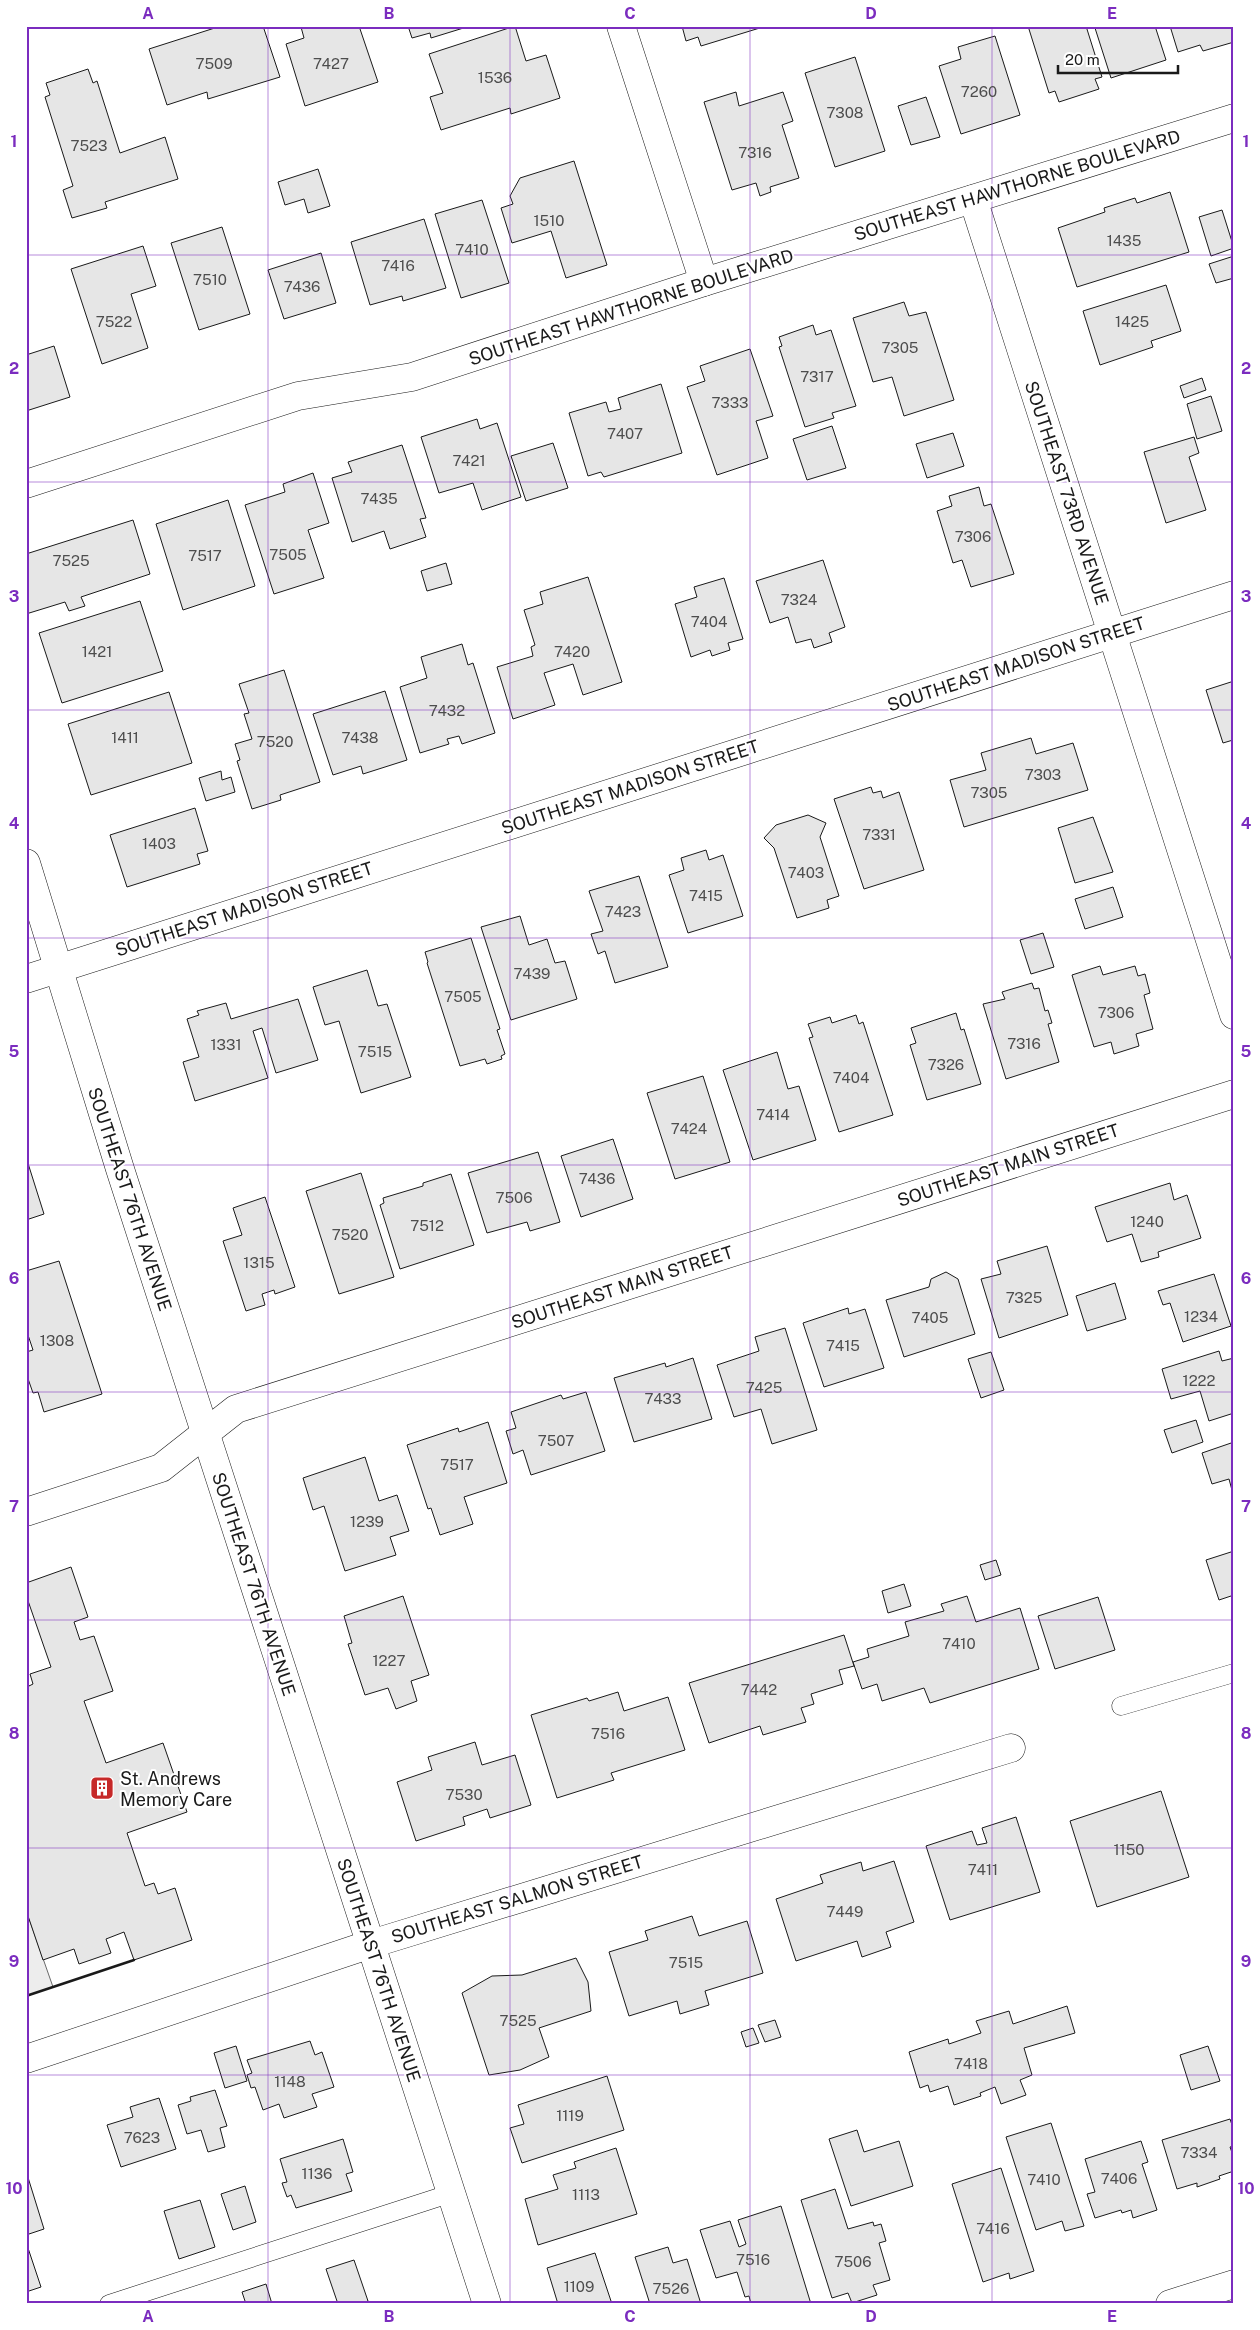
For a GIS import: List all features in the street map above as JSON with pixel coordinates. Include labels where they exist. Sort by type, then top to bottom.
[{"type":"street","points":[[621,26],[704,282]]},
{"type":"street","name":"SOUTHEAST HAWTHORNE BOULEVARD","points":[[26,484],[298,396],[412,378],[704,282],[1234,118]]},
{"type":"street","name":"SOUTHEAST 73RD AVENUE","points":[[973,199],[1234,1015]]},
{"type":"street","name":"SOUTHEAST MADISON STREET","points":[[26,979],[1234,595]]},
{"type":"street","name":"SOUTHEAST 76TH AVENUE","points":[[26,863],[206,1434],[487,2304]]},
{"type":"street","name":"SOUTHEAST MAIN STREET","points":[[26,1512],[161,1468],[236,1409],[1234,1094]]},
{"type":"street","name":"SOUTHEAST SALMON STREET","points":[[26,2059],[370,1944],[1011,1748]]},
{"type":"street","points":[[1170,2304],[1234,2284]]},
{"type":"lane","points":[[1121,1706],[1234,1673]]},
{"type":"lane","points":[[109,2304],[452,2193]]},
{"type":"shaded area","points":[[26,1910],[53,1987],[26,1996]]},
{"type":"building","points":[[221,26],[263,26],[280,77],[208,99],[207,92],[167,105],[149,49]]},
{"type":"building","points":[[303,26],[359,26],[378,82],[305,106],[286,44],[304,38],[301,27]]},
{"type":"building","points":[[408,26],[470,26],[431,38],[430,33],[412,38]]},
{"type":"building","points":[[515,26],[526,61],[546,55],[560,98],[511,114],[510,108],[441,130],[430,97],[443,93],[429,54]]},
{"type":"building","points":[[682,26],[763,27],[701,46],[698,37],[686,41]]},
{"type":"building","points":[[1028,26],[1086,26],[1102,77],[1095,79],[1099,89],[1059,102],[1055,91],[1049,93]]},
{"type":"building","points":[[1100,26],[1155,26],[1166,60],[1111,78],[1095,28]]},
{"type":"building","points":[[1170,26],[1234,26],[1234,42],[1203,51],[1200,45],[1178,52]]},
{"type":"building","points":[[995,36],[1020,115],[961,134],[939,66],[961,59],[958,47]]},
{"type":"building","points":[[855,57],[885,151],[835,167],[805,73]]},
{"type":"building","points":[[88,69],[93,83],[97,81],[120,153],[165,137],[178,179],[105,202],[107,208],[72,218],[63,190],[73,186],[45,97],[50,95],[46,83]]},
{"type":"building","points":[[736,92],[739,106],[783,92],[793,121],[782,125],[799,178],[770,187],[771,192],[760,196],[756,183],[732,190],[704,102]]},
{"type":"building","points":[[926,97],[940,137],[911,145],[898,106]]},
{"type":"building","points":[[574,161],[607,265],[566,278],[551,231],[512,243],[501,208],[513,204],[510,196],[520,178]]},
{"type":"building","points":[[318,169],[330,206],[308,213],[304,199],[285,205],[278,182]]},
{"type":"building","points":[[1170,192],[1189,252],[1077,287],[1058,228],[1105,212],[1104,208],[1135,198],[1137,203]]},
{"type":"building","points":[[482,200],[509,283],[461,298],[435,214]]},
{"type":"building","points":[[1222,210],[1234,248],[1211,256],[1199,217]]},
{"type":"building","points":[[424,219],[446,288],[403,301],[402,296],[370,305],[351,242]]},
{"type":"building","points":[[222,227],[250,314],[199,330],[171,243]]},
{"type":"building","points":[[143,246],[156,286],[131,294],[148,348],[102,364],[71,269]]},
{"type":"building","points":[[321,253],[336,303],[284,319],[268,270]]},
{"type":"building","points":[[1234,256],[1234,278],[1216,283],[1209,264]]},
{"type":"building","points":[[1166,285],[1181,331],[1151,341],[1153,347],[1100,365],[1083,311]]},
{"type":"building","points":[[904,302],[909,316],[926,312],[954,400],[904,416],[892,377],[873,382],[853,318]]},
{"type":"building","points":[[813,325],[816,335],[831,330],[856,406],[832,413],[834,418],[805,427],[779,347],[782,346],[779,337]]},
{"type":"building","points":[[54,346],[70,397],[26,411],[26,355]]},
{"type":"building","points":[[750,349],[773,416],[756,421],[768,458],[717,475],[687,387],[705,381],[700,366]]},
{"type":"building","points":[[1202,378],[1206,390],[1184,398],[1180,386]]},
{"type":"building","points":[[661,384],[682,453],[604,477],[601,472],[588,476],[569,413],[606,402],[609,412],[621,409],[618,398]]},
{"type":"building","points":[[1211,396],[1222,431],[1197,439],[1187,404]]},
{"type":"building","points":[[477,419],[480,429],[497,423],[521,497],[482,510],[473,483],[439,493],[421,437]]},
{"type":"building","points":[[832,426],[846,468],[807,480],[793,439]]},
{"type":"building","points":[[953,433],[964,466],[927,478],[916,444]]},
{"type":"building","points":[[1194,437],[1199,453],[1189,457],[1206,510],[1166,523],[1144,452]]},
{"type":"building","points":[[553,443],[568,488],[526,501],[511,456]]},
{"type":"building","points":[[402,445],[426,518],[420,519],[426,537],[390,549],[384,531],[352,542],[332,478],[352,472],[348,462]]},
{"type":"building","points":[[313,473],[329,523],[308,530],[324,578],[274,594],[245,505],[285,492],[283,484]]},
{"type":"building","points":[[979,487],[984,506],[991,504],[1014,574],[971,587],[962,560],[953,563],[937,511],[952,506],[949,496]]},
{"type":"building","points":[[228,500],[255,586],[183,610],[156,524]]},
{"type":"building","points":[[133,520],[150,574],[81,597],[85,606],[69,611],[65,602],[26,614],[26,554]]},
{"type":"building","points":[[823,560],[845,627],[829,633],[832,642],[814,648],[811,639],[796,643],[788,617],[770,623],[756,581]]},
{"type":"building","points":[[446,563],[452,584],[427,591],[421,571]]},
{"type":"building","points":[[588,577],[622,682],[583,695],[573,664],[544,673],[555,705],[513,719],[497,667],[533,656],[531,647],[535,645],[524,610],[543,604],[540,592]]},
{"type":"building","points":[[724,578],[743,639],[728,643],[730,650],[712,656],[710,650],[691,657],[675,604],[697,597],[694,587]]},
{"type":"building","points":[[140,601],[163,671],[62,703],[39,633]]},
{"type":"building","points":[[462,644],[468,665],[473,663],[495,733],[462,744],[459,736],[447,739],[449,744],[420,753],[400,687],[427,678],[421,657]]},
{"type":"building","points":[[284,670],[320,782],[280,795],[281,800],[252,809],[237,761],[240,760],[235,744],[252,739],[244,714],[249,713],[239,684]]},
{"type":"building","points":[[1234,681],[1234,743],[1233,740],[1223,743],[1206,690]]},
{"type":"building","points":[[385,691],[407,760],[363,774],[361,766],[333,775],[313,714]]},
{"type":"building","points":[[169,692],[192,763],[91,795],[68,724]]},
{"type":"building","points":[[1031,738],[1036,754],[1073,743],[1088,790],[964,827],[950,780],[986,770],[981,753]]},
{"type":"building","points":[[221,771],[222,780],[231,777],[235,792],[206,801],[199,778]]},
{"type":"building","points":[[871,787],[873,793],[881,791],[883,798],[899,792],[924,870],[864,889],[834,799]]},
{"type":"building","points":[[195,808],[208,851],[197,854],[200,864],[127,887],[110,835]]},
{"type":"building","points":[[808,815],[826,823],[820,837],[839,896],[827,900],[829,908],[797,918],[774,848],[764,838],[776,825]]},
{"type":"building","points":[[1093,817],[1113,872],[1075,883],[1058,828]]},
{"type":"building","points":[[706,850],[709,860],[723,855],[743,916],[688,933],[669,875],[684,870],[681,858]]},
{"type":"building","points":[[639,876],[668,967],[615,983],[605,951],[598,954],[591,934],[603,931],[589,891]]},
{"type":"building","points":[[1113,887],[1123,917],[1085,929],[1075,899]]},
{"type":"building","points":[[520,916],[529,945],[547,939],[555,963],[565,961],[577,999],[511,1020],[481,927]]},
{"type":"building","points":[[1043,933],[1054,967],[1031,974],[1020,940]]},
{"type":"building","points":[[471,938],[500,1029],[497,1030],[505,1054],[501,1056],[502,1059],[487,1064],[485,1059],[460,1066],[425,952]]},
{"type":"building","points":[[1100,966],[1103,975],[1135,966],[1138,976],[1145,974],[1150,993],[1144,995],[1153,1029],[1136,1034],[1139,1046],[1114,1054],[1111,1042],[1094,1047],[1072,975]]},
{"type":"building","points":[[367,970],[378,1006],[387,1004],[411,1077],[361,1093],[339,1021],[325,1025],[313,987]]},
{"type":"building","points":[[1032,983],[1034,989],[1039,988],[1045,1011],[1048,1010],[1052,1023],[1048,1024],[1059,1062],[1006,1079],[983,1004],[1005,999],[1002,992]]},
{"type":"building","points":[[298,999],[318,1060],[276,1073],[262,1028],[253,1031],[268,1078],[195,1101],[183,1062],[199,1057],[187,1019],[199,1015],[197,1011],[226,1003],[231,1019]]},
{"type":"building","points":[[956,1013],[961,1030],[964,1029],[981,1084],[927,1100],[910,1045],[916,1043],[911,1028]]},
{"type":"building","points":[[856,1015],[859,1024],[863,1022],[893,1115],[839,1132],[809,1038],[813,1037],[808,1024],[830,1017],[832,1023]]},
{"type":"building","points":[[777,1052],[788,1089],[799,1086],[816,1140],[753,1160],[723,1070]]},
{"type":"building","points":[[703,1076],[730,1162],[675,1179],[647,1093]]},
{"type":"building","points":[[613,1139],[633,1199],[581,1217],[561,1156]]},
{"type":"building","points":[[538,1152],[560,1222],[530,1231],[527,1222],[487,1233],[468,1173]]},
{"type":"building","points":[[26,1157],[44,1214],[26,1220]]},
{"type":"building","points":[[361,1173],[394,1277],[339,1294],[306,1191]]},
{"type":"building","points":[[451,1174],[474,1245],[400,1269],[380,1205],[384,1203],[383,1198],[423,1186],[423,1183]]},
{"type":"building","points":[[1170,1183],[1174,1200],[1187,1195],[1201,1238],[1158,1252],[1159,1257],[1141,1262],[1132,1234],[1107,1242],[1095,1207]]},
{"type":"building","points":[[265,1197],[295,1287],[275,1294],[274,1290],[262,1294],[265,1305],[246,1311],[223,1241],[242,1235],[233,1208]]},
{"type":"building","points":[[1047,1246],[1068,1315],[999,1338],[981,1279],[1001,1274],[997,1261]]},
{"type":"building","points":[[59,1261],[102,1394],[44,1412],[38,1392],[33,1393],[26,1373],[26,1352],[33,1350],[26,1329],[26,1271]]},
{"type":"building","points":[[946,1272],[958,1279],[975,1334],[904,1357],[886,1300],[929,1287],[931,1279]]},
{"type":"building","points":[[1214,1274],[1231,1326],[1183,1342],[1170,1303],[1163,1305],[1158,1291]]},
{"type":"building","points":[[1115,1283],[1126,1319],[1087,1331],[1076,1296]]},
{"type":"building","points":[[848,1308],[849,1314],[865,1309],[884,1368],[824,1387],[803,1323]]},
{"type":"building","points":[[785,1328],[817,1430],[772,1444],[761,1409],[734,1417],[717,1365],[759,1351],[755,1337]]},
{"type":"building","points":[[1219,1351],[1222,1361],[1234,1358],[1234,1413],[1209,1421],[1200,1391],[1171,1399],[1162,1369]]},
{"type":"building","points":[[991,1352],[1004,1390],[981,1398],[968,1359]]},
{"type":"building","points":[[693,1358],[712,1419],[634,1442],[614,1378],[665,1363],[666,1367]]},
{"type":"building","points":[[586,1392],[605,1451],[531,1475],[523,1450],[513,1454],[506,1431],[516,1428],[511,1412],[561,1395],[563,1399]]},
{"type":"building","points":[[1196,1420],[1203,1442],[1172,1453],[1164,1430]]},
{"type":"building","points":[[488,1422],[507,1483],[464,1497],[473,1524],[440,1535],[431,1508],[428,1509],[407,1445],[458,1428],[459,1432]]},
{"type":"building","points":[[1234,1442],[1233,1494],[1229,1479],[1212,1484],[1202,1453]]},
{"type":"building","points":[[365,1457],[379,1501],[397,1495],[409,1531],[390,1537],[396,1555],[345,1571],[324,1506],[313,1510],[303,1478]]},
{"type":"building","points":[[1234,1551],[1234,1595],[1219,1600],[1206,1560]]},
{"type":"building","points":[[996,1560],[1001,1575],[985,1580],[980,1565]]},
{"type":"building","name":"St. Andrews Memory Care","points":[[71,1567],[88,1617],[74,1622],[80,1640],[94,1636],[113,1691],[84,1701],[106,1763],[163,1743],[187,1812],[127,1833],[145,1886],[154,1883],[158,1894],[175,1888],[192,1940],[134,1960],[124,1932],[106,1939],[111,1953],[79,1964],[74,1949],[43,1960],[26,1910],[26,1679],[29,1686],[33,1684],[30,1674],[51,1667],[26,1595],[26,1583]]},
{"type":"building","points":[[904,1584],[911,1606],[888,1613],[882,1591]]},
{"type":"building","points":[[403,1596],[429,1675],[411,1681],[417,1701],[396,1709],[388,1688],[365,1695],[348,1644],[352,1643],[344,1616]]},
{"type":"building","points":[[967,1596],[976,1622],[1020,1608],[1039,1669],[930,1703],[924,1688],[882,1701],[877,1684],[862,1689],[853,1662],[869,1657],[867,1649],[909,1636],[905,1622],[944,1611],[941,1604]]},
{"type":"building","points":[[1098,1597],[1115,1650],[1055,1669],[1038,1616]]},
{"type":"building","points":[[844,1635],[854,1666],[839,1670],[843,1684],[811,1694],[814,1704],[801,1708],[806,1722],[763,1735],[760,1726],[709,1743],[689,1683]]},
{"type":"building","points":[[618,1692],[624,1711],[668,1697],[685,1750],[611,1773],[614,1780],[557,1798],[531,1715],[587,1698],[589,1701]]},
{"type":"building","points":[[475,1742],[482,1765],[515,1755],[531,1805],[490,1818],[487,1809],[463,1817],[465,1825],[416,1841],[397,1782],[432,1770],[428,1757]]},
{"type":"building","points":[[1161,1791],[1189,1877],[1097,1907],[1070,1821]]},
{"type":"building","points":[[1016,1817],[1040,1892],[950,1920],[926,1846],[972,1831],[977,1845],[987,1843],[982,1828]]},
{"type":"building","points":[[894,1861],[914,1922],[886,1932],[891,1947],[862,1957],[857,1941],[796,1961],[776,1899],[823,1883],[820,1875],[861,1862],[863,1871]]},
{"type":"building","points":[[692,1916],[699,1936],[747,1921],[763,1973],[705,1991],[709,2005],[680,2014],[677,2001],[629,2016],[609,1952],[648,1940],[645,1931]]},
{"type":"building","points":[[576,1958],[588,1982],[591,2011],[539,2028],[549,2057],[520,2070],[489,2075],[462,1993],[492,1976],[522,1975]]},
{"type":"building","points":[[1067,2006],[1075,2033],[1024,2048],[1032,2075],[1020,2080],[1026,2095],[1001,2104],[995,2087],[980,2093],[981,2096],[954,2105],[948,2086],[930,2092],[928,2085],[920,2088],[909,2052],[948,2039],[949,2044],[981,2033],[976,2021],[1009,2011],[1013,2024]]},
{"type":"building","points":[[775,2020],[781,2037],[765,2042],[758,2025]]},
{"type":"building","points":[[753,2028],[759,2043],[746,2047],[741,2032]]},
{"type":"building","points":[[310,2041],[315,2055],[322,2052],[334,2087],[312,2094],[317,2107],[284,2118],[279,2104],[263,2110],[255,2087],[251,2088],[247,2075],[252,2073],[247,2060]]},
{"type":"building","points":[[236,2046],[247,2081],[225,2088],[214,2053]]},
{"type":"building","points":[[1208,2046],[1220,2081],[1191,2090],[1180,2055]]},
{"type":"building","points":[[607,2076],[624,2130],[522,2163],[510,2128],[524,2124],[518,2105]]},
{"type":"building","points":[[215,2090],[227,2126],[220,2128],[225,2147],[208,2152],[201,2130],[187,2134],[178,2105],[191,2101],[190,2097]]},
{"type":"building","points":[[159,2098],[176,2149],[121,2167],[107,2125],[133,2117],[130,2107]]},
{"type":"building","points":[[1230,2119],[1234,2131],[1234,2146],[1230,2147],[1234,2158],[1234,2171],[1219,2176],[1220,2179],[1197,2187],[1197,2183],[1177,2189],[1162,2140]]},
{"type":"building","points":[[1051,2123],[1084,2226],[1065,2231],[1062,2221],[1036,2230],[1006,2137]]},
{"type":"building","points":[[857,2130],[864,2152],[899,2141],[913,2186],[851,2206],[829,2139]]},
{"type":"building","points":[[343,2139],[353,2172],[346,2174],[352,2191],[296,2208],[291,2195],[287,2197],[282,2183],[287,2182],[280,2159]]},
{"type":"building","points":[[1141,2141],[1148,2162],[1142,2164],[1157,2210],[1133,2218],[1131,2210],[1122,2213],[1121,2210],[1095,2218],[1087,2194],[1095,2192],[1085,2159]]},
{"type":"building","points":[[616,2148],[637,2214],[538,2245],[525,2199],[558,2189],[553,2175],[576,2168],[574,2162]]},
{"type":"building","points":[[1001,2168],[1034,2271],[1010,2279],[1009,2273],[983,2282],[952,2184]]},
{"type":"building","points":[[26,2171],[44,2229],[26,2235]]},
{"type":"building","points":[[245,2186],[256,2222],[233,2230],[221,2194]]},
{"type":"building","points":[[835,2189],[848,2229],[873,2222],[874,2226],[881,2224],[886,2241],[879,2243],[890,2280],[873,2285],[877,2295],[852,2303],[848,2293],[832,2298],[801,2200]]},
{"type":"building","points":[[200,2200],[215,2247],[179,2259],[164,2211]]},
{"type":"building","points":[[781,2206],[811,2304],[751,2304],[749,2296],[745,2297],[737,2272],[716,2278],[700,2230],[730,2221],[739,2247],[746,2244],[738,2220]]},
{"type":"building","points":[[26,2242],[41,2287],[26,2292]]},
{"type":"building","points":[[668,2247],[673,2263],[687,2259],[701,2304],[650,2304],[635,2257]]},
{"type":"building","points":[[595,2253],[612,2304],[558,2304],[547,2268]]},
{"type":"building","points":[[354,2260],[368,2301],[359,2304],[338,2304],[326,2269]]},
{"type":"building","points":[[266,2284],[272,2304],[246,2304],[242,2292]]},
{"type":"wall","points":[[26,1996],[134,1960]]},
{"type":"place","name":"St. Andrews Memory Care","points":[[102,1788]]}]
